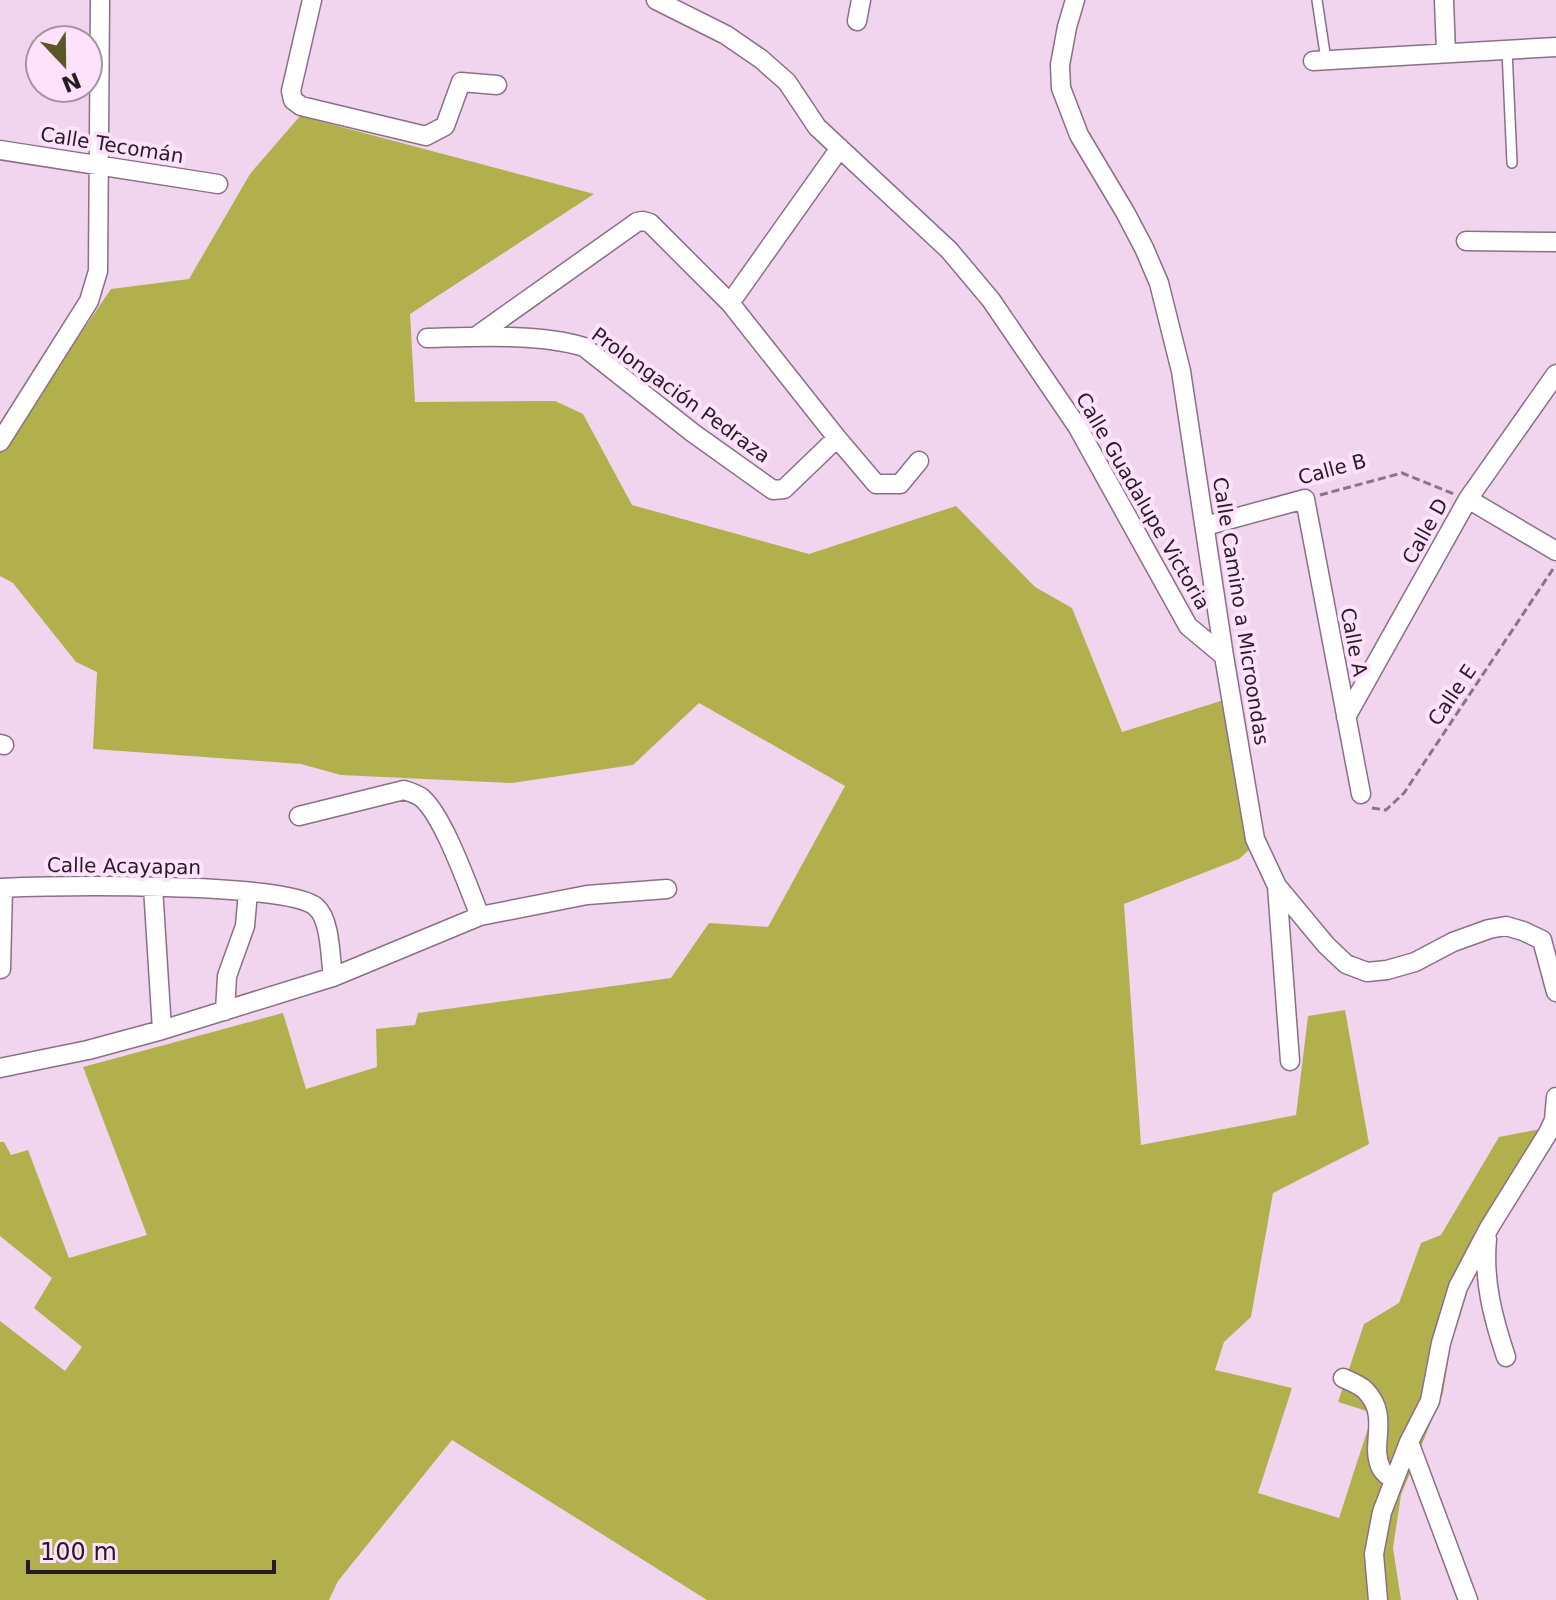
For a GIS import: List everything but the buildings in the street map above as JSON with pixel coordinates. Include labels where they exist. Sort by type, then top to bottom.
[{"type":"street","points":[[0,442],[89,301],[98,271],[100,0]]},
{"type":"street","points":[[312,0],[291,91],[293,100],[301,106],[426,136],[445,126],[461,82],[497,85]]},
{"type":"street","name":"Calle Guadalupe Victoria","points":[[656,0],[726,35],[761,59],[787,82],[817,127],[938,238],[991,300],[1077,426],[1188,626],[1224,656]]},
{"type":"street","points":[[857,21],[861,0]]},
{"type":"street","name":"Calle Camino a Microondas","points":[[1075,0],[1060,65],[1061,88],[1079,135],[1132,224],[1159,283],[1181,371],[1255,839],[1277,886],[1326,945],[1346,964],[1367,972],[1415,962],[1453,942],[1489,929],[1506,926],[1549,934],[1556,992]]},
{"type":"street","points":[[1444,0],[1446,53]]},
{"type":"street","points":[[1320,60],[1556,47]]},
{"type":"street","points":[[730,303],[840,148]]},
{"type":"street","name":"Calle Tecomán","points":[[0,150],[218,184]]},
{"type":"street","points":[[475,337],[637,222],[643,221],[650,223],[730,303],[876,484],[900,484],[919,461]]},
{"type":"street","points":[[1466,241],[1556,242]]},
{"type":"street","name":"Prolongación Pedraza","points":[[427,338],[539,340],[584,347],[693,433],[773,490],[784,489],[837,438]]},
{"type":"street","name":"Calle D","points":[[1346,717],[1468,499],[1556,374]]},
{"type":"street","name":"Calle B","points":[[1205,526],[1305,499]]},
{"type":"street","name":"Calle A","points":[[1305,499],[1361,794]]},
{"type":"street","points":[[1468,499],[1556,551]]},
{"type":"street","points":[[299,816],[404,790],[420,796],[432,810],[447,838],[480,916]]},
{"type":"street","points":[[1277,886],[1290,1061]]},
{"type":"street","points":[[153,887],[162,1030]]},
{"type":"street","name":"Calle Acayapan","points":[[2,888],[153,887],[248,892],[300,899],[313,903],[321,911],[326,924],[333,977]]},
{"type":"street","points":[[1,969],[2,888]]},
{"type":"street","points":[[0,1068],[88,1050],[162,1030],[333,977],[480,916],[587,895],[667,889]]},
{"type":"street","points":[[225,1011],[227,976],[245,926],[248,892]]},
{"type":"street","points":[[1378,1600],[1374,1554],[1382,1512],[1409,1442],[1430,1401],[1441,1343],[1458,1287],[1489,1228],[1548,1133],[1554,1120],[1556,1097]]},
{"type":"street","points":[[1489,1228],[1485,1262],[1488,1293],[1506,1357]]},
{"type":"street","points":[[1343,1378],[1364,1389],[1376,1407],[1381,1471],[1394,1481]]},
{"type":"street","points":[[1409,1442],[1468,1600]]},
{"type":"lane","points":[[1317,0],[1320,60]]},
{"type":"lane","points":[[1507,50],[1512,163]]},
{"type":"path","name":"Calle B","points":[[1305,499],[1402,473],[1468,499]]},
{"type":"path","name":"Calle E","points":[[1361,794],[1369,808],[1386,810],[1404,793],[1556,565]]},
{"type":"shaded area","points":[[300,116],[594,194],[410,314],[415,402],[555,401],[583,414],[632,505],[809,554],[956,506],[1035,587],[1072,608],[1122,732],[1227,699],[1250,849],[1239,859],[1124,904],[1141,1145],[1296,1115],[1308,1016],[1345,1010],[1369,1144],[1273,1193],[1251,1317],[1224,1342],[1215,1370],[1292,1388],[1258,1493],[1339,1518],[1373,1413],[1338,1402],[1364,1324],[1399,1303],[1421,1243],[1441,1235],[1499,1137],[1556,1126],[1475,1266],[1453,1330],[1443,1393],[1401,1495],[1393,1548],[1401,1600],[707,1600],[452,1440],[338,1581],[329,1600],[0,1600],[0,1321],[65,1371],[82,1347],[34,1308],[52,1278],[0,1236],[0,1142],[4,1142],[11,1155],[28,1150],[69,1258],[147,1235],[83,1067],[283,1013],[306,1089],[377,1067],[376,1029],[415,1025],[418,1013],[671,978],[709,923],[768,927],[845,786],[699,703],[633,765],[512,783],[341,775],[301,764],[93,749],[97,672],[76,662],[13,583],[0,576],[0,451],[111,289],[189,279],[250,174]]}]
